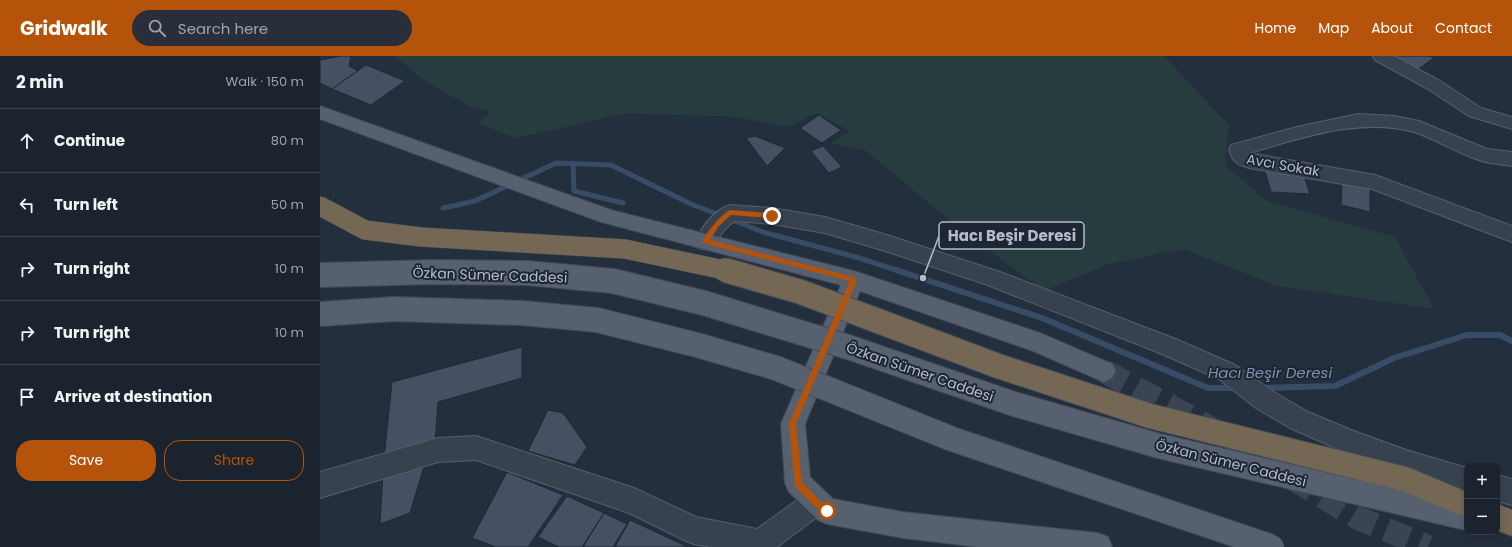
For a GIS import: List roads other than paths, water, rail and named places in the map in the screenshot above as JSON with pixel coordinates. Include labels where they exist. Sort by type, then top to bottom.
[{"type":"highway","points":[[320,206],[365,230],[421,237],[625,250],[714,267],[801,292],[998,366],[1150,416],[1405,479],[1464,504]]},
{"type":"highway","points":[[1500,518],[1512,523]]},
{"type":"main road","points":[[320,112],[608,217],[717,227],[854,280],[1040,343],[1104,370]]},
{"type":"main road","name":"Özkan Sümer Caddesi","points":[[320,275],[434,272],[527,273],[613,281],[711,306],[850,348],[1014,404],[1159,446],[1464,517]]},
{"type":"main road","points":[[854,280],[793,424],[798,483],[827,511],[903,524],[1098,547]]},
{"type":"main road","points":[[320,314],[394,308],[522,313],[597,320],[697,345],[776,368],[952,439],[1272,547]]},
{"type":"main road","points":[[1500,525],[1512,528]]},
{"type":"street","points":[[1381,56],[1434,85],[1476,112],[1512,123]]},
{"type":"street","name":"Avcı Sokak","points":[[1512,159],[1484,155],[1419,127],[1394,122],[1358,120],[1297,133],[1238,150],[1240,157],[1249,161],[1375,182],[1512,234]]},
{"type":"street","points":[[717,227],[772,216],[825,225],[887,243],[992,278],[1170,347],[1227,372],[1265,400],[1299,420],[1347,441],[1406,462],[1464,479]]},
{"type":"street","points":[[320,485],[438,450],[476,448],[634,502],[694,530],[760,543],[816,502]]},
{"type":"street","points":[[1500,489],[1512,492]]},
{"type":"waterway","name":"Hacı Beşir Deresi","points":[[443,208],[475,201],[556,163],[573,164]]},
{"type":"waterway","name":"Hacı Beşir Deresi","points":[[573,164],[611,165],[691,204],[763,232],[859,258],[899,271]]},
{"type":"waterway","points":[[573,164],[574,191],[623,203]]},
{"type":"waterway","name":"Hacı Beşir Deresi","points":[[896,270],[1042,318],[1208,388],[1238,388]]},
{"type":"waterway","name":"Hacı Beşir Deresi","points":[[1261,388],[1335,386],[1394,358],[1467,335],[1500,335],[1512,341]]},
{"type":"tunnel","points":[[1104,371],[1203,424],[1358,518],[1428,547]]},
{"type":"place","name":"Hacı Beşir Deresi","points":[[923,278]]}]
